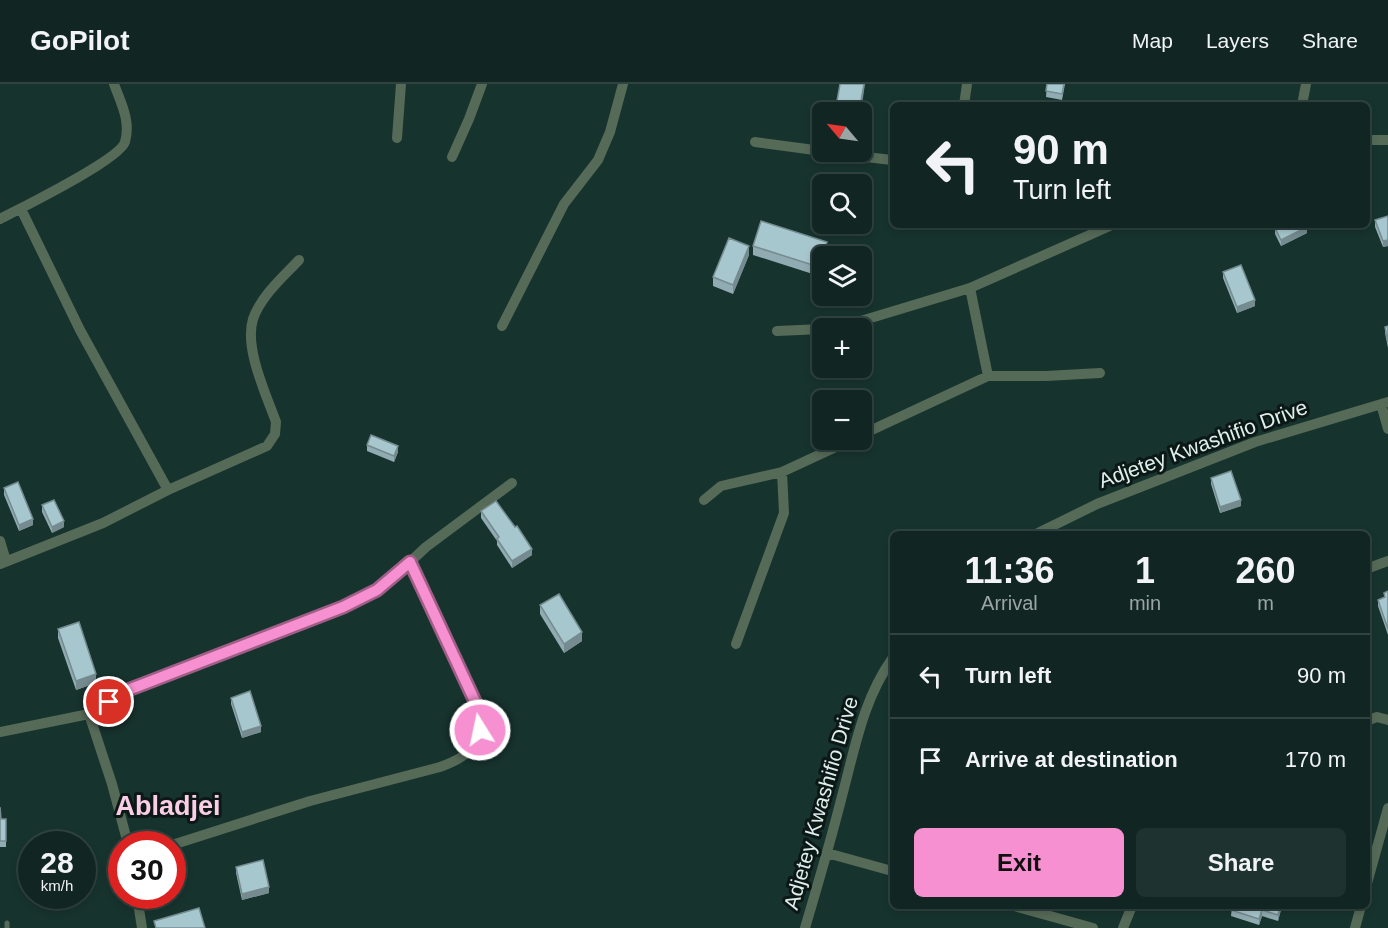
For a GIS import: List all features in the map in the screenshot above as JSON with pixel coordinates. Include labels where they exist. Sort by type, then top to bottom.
[{"type":"street","points":[[0,219],[109,158],[125,144],[128,121],[114,84]]},
{"type":"street","points":[[397,138],[401,84]]},
{"type":"street","points":[[452,157],[470,119],[482,84]]},
{"type":"street","points":[[502,326],[564,204],[597,160],[610,132],[624,84]]},
{"type":"street","points":[[964,102],[967,84]]},
{"type":"street","points":[[1303,102],[1306,84]]},
{"type":"street","points":[[1370,140],[1388,140]]},
{"type":"street","points":[[755,142],[812,150]]},
{"type":"street","points":[[872,157],[890,160]]},
{"type":"street","points":[[21,209],[80,330],[168,490]]},
{"type":"street","points":[[871,318],[970,288],[1105,228]]},
{"type":"street","points":[[0,541],[3,562],[103,523],[168,490],[267,446],[275,434],[276,423],[253,354],[250,335],[254,318],[265,298],[299,260]]},
{"type":"street","points":[[970,288],[988,376]]},
{"type":"street","points":[[777,331],[812,329]]},
{"type":"street","points":[[872,430],[988,376],[1100,373]]},
{"type":"street","points":[[1384,403],[1388,429]]},
{"type":"street","name":"Adjetey Kwashifio Drive","points":[[1042,531],[1097,504],[1255,442],[1384,403]]},
{"type":"street","points":[[704,500],[721,486],[783,472],[830,450]]},
{"type":"street","points":[[736,644],[784,513],[783,472]]},
{"type":"street","points":[[0,732],[89,714],[128,690],[343,607],[377,590],[426,547],[512,483]]},
{"type":"street","points":[[1370,568],[1388,561]]},
{"type":"street","points":[[186,841],[310,801],[440,766],[458,760],[473,748],[480,730],[479,710],[410,562]]},
{"type":"street","name":"Adjetey Kwashifio Drive","points":[[805,928],[866,708],[890,662]]},
{"type":"street","points":[[89,714],[125,831]]},
{"type":"street","points":[[1370,720],[1377,717],[1388,720]]},
{"type":"street","points":[[1370,873],[1388,808]]},
{"type":"street","points":[[827,853],[890,871]]},
{"type":"street","points":[[139,909],[142,928]]},
{"type":"street","points":[[1025,909],[1093,928]]},
{"type":"street","points":[[1123,928],[1131,909]]},
{"type":"street","points":[[1355,928],[1360,909]]},
{"type":"building","points":[[840,84],[864,84],[861,102],[837,102]]},
{"type":"building","points":[[1047,84],[1064,84],[1062,94],[1046,91]]},
{"type":"building","points":[[1388,216],[1388,240],[1383,241],[1375,220]]},
{"type":"building","points":[[761,221],[827,242],[826,246],[812,246],[812,265],[753,246]]},
{"type":"building","points":[[1275,228],[1305,228],[1281,240]]},
{"type":"building","points":[[729,238],[749,246],[733,285],[713,277]]},
{"type":"building","points":[[1241,265],[1255,300],[1237,307],[1223,272]]},
{"type":"building","points":[[1388,326],[1388,342],[1385,327]]},
{"type":"building","points":[[371,435],[398,446],[394,456],[367,445]]},
{"type":"building","points":[[1231,471],[1241,500],[1220,507],[1211,478]]},
{"type":"building","points":[[18,482],[33,519],[19,525],[4,488]]},
{"type":"building","points":[[54,500],[64,521],[52,527],[42,505]]},
{"type":"building","points":[[496,501],[532,549],[512,561],[481,511]]},
{"type":"building","points":[[1388,591],[1388,629],[1378,600],[1385,597],[1384,593]]},
{"type":"building","points":[[559,594],[582,632],[564,644],[540,605]]},
{"type":"building","points":[[79,622],[96,674],[76,681],[58,629]]},
{"type":"building","points":[[250,691],[261,726],[242,732],[231,698]]},
{"type":"building","points":[[0,807],[1,819],[6,819],[6,841],[0,841]]},
{"type":"building","points":[[263,860],[269,887],[242,894],[236,867]]},
{"type":"building","points":[[199,908],[205,928],[156,928],[154,921]]},
{"type":"building","points":[[1279,909],[1278,915],[1262,910],[1259,919],[1231,910]]},
{"type":"district","name":"Abladjei","points":[[168,806]]},
{"type":"route","points":[[109,702],[128,690],[343,607],[377,590],[410,562],[479,710],[480,730]]}]
